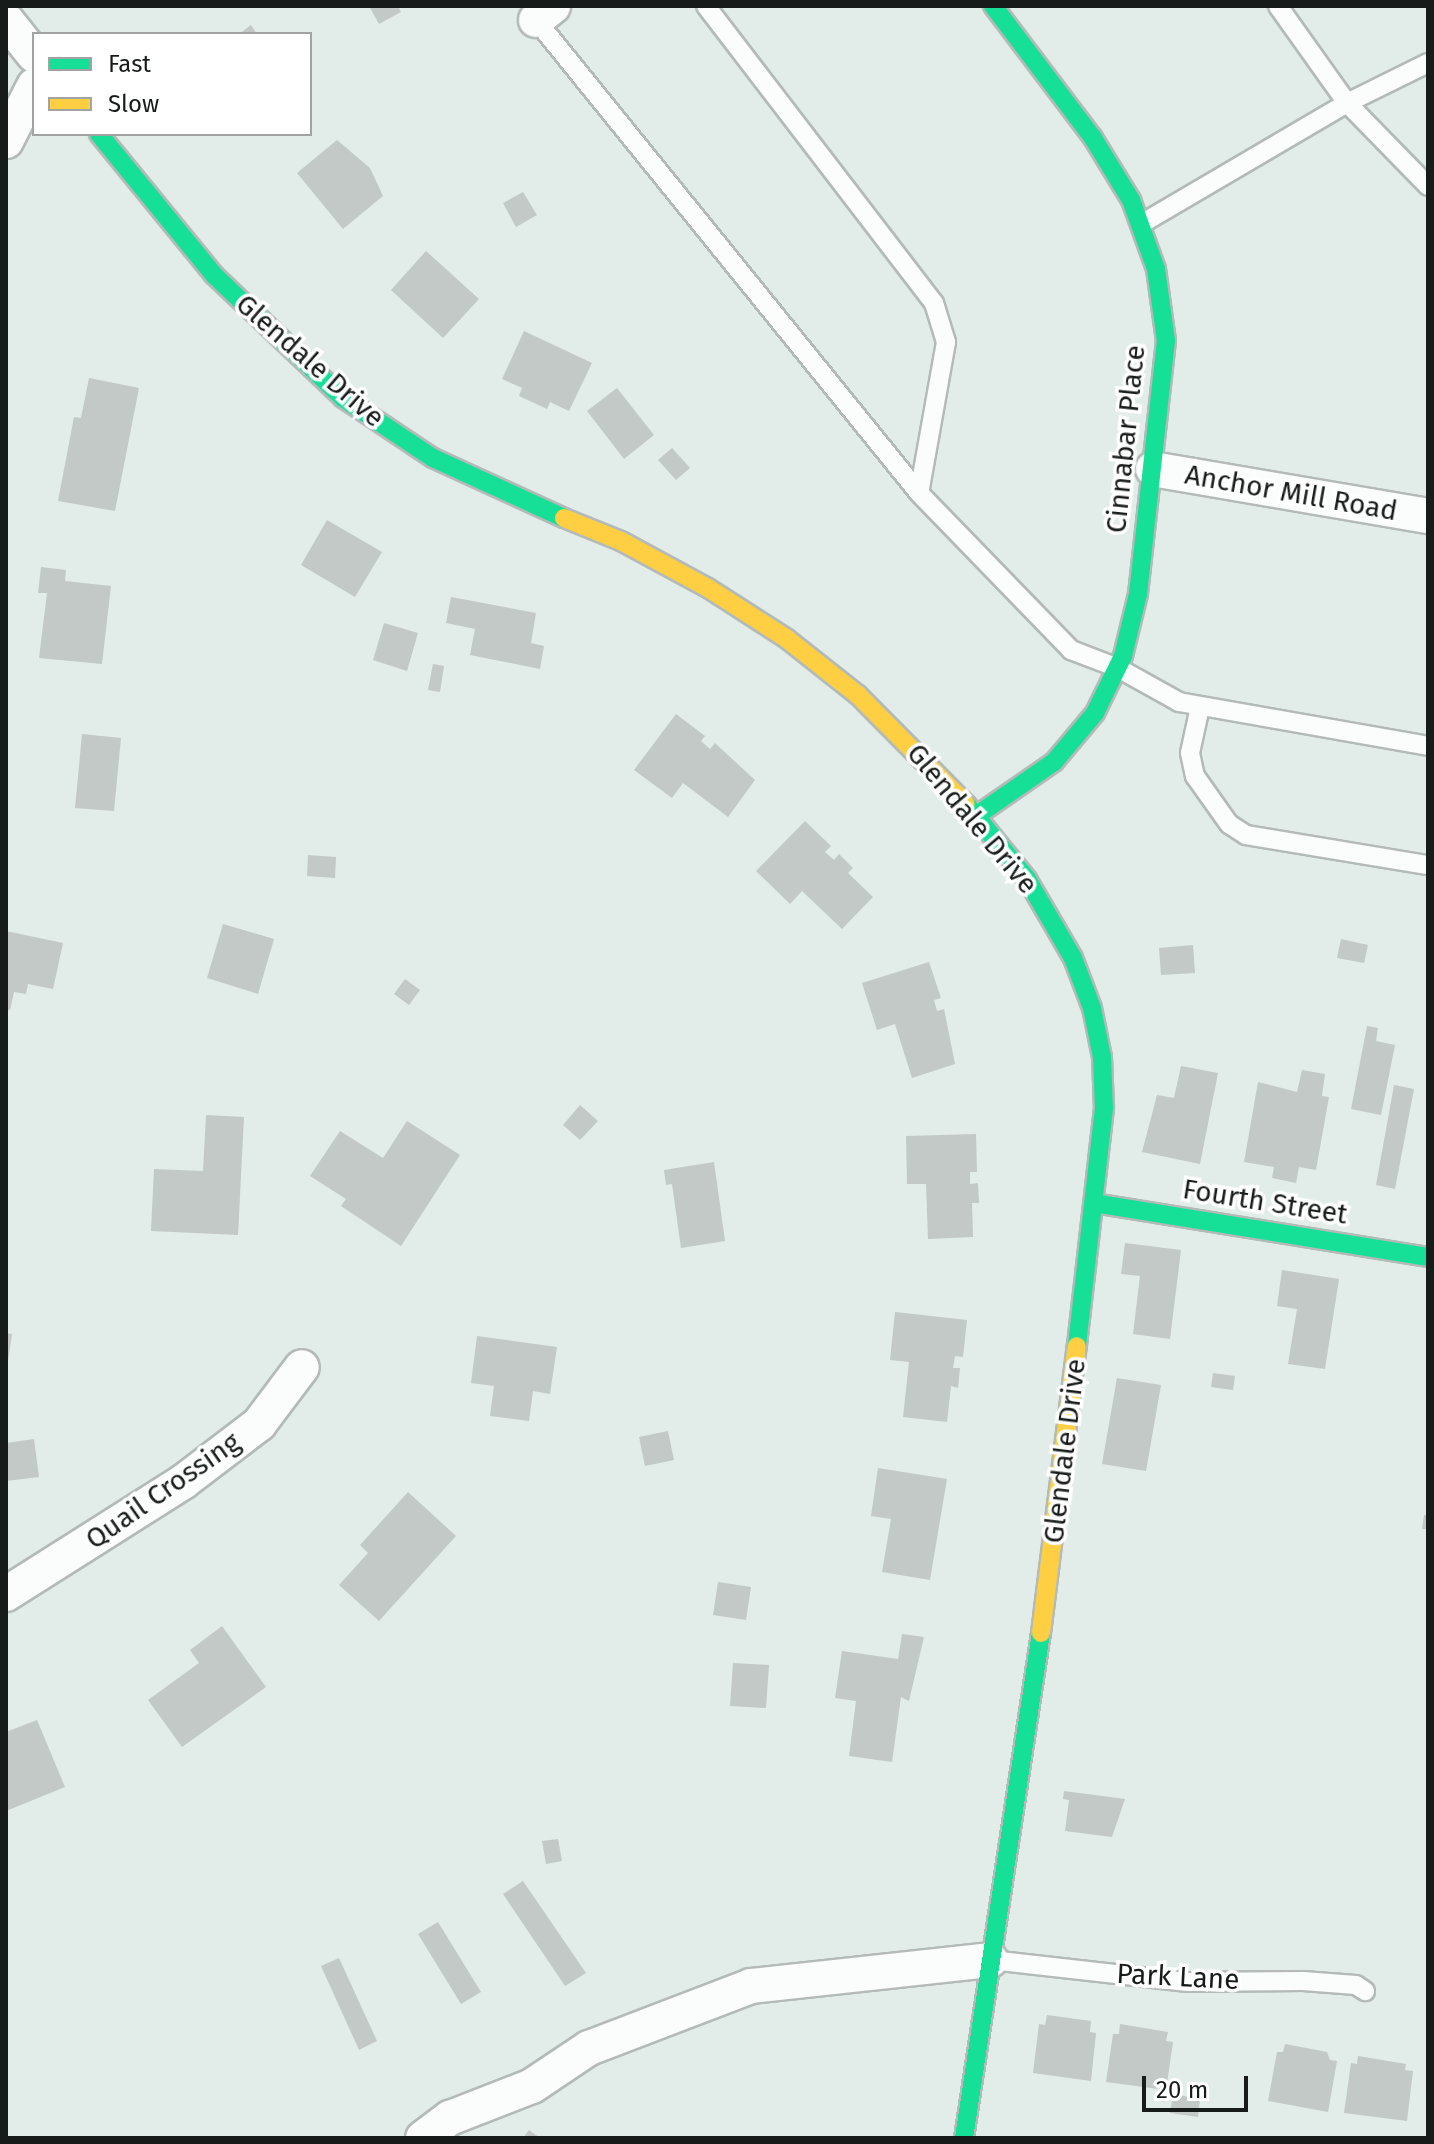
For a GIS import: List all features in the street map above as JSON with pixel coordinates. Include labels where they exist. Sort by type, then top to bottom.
[{"type":"street","name":"Cinnabar Place","points":[[976,816],[1054,762],[1095,713],[1118,668],[1138,594],[1166,341],[1156,269],[1114,168],[993,6]]},
{"type":"street","points":[[6,20],[32,52]]},
{"type":"street","points":[[6,141],[32,90]]},
{"type":"street","name":"Glendale Drive","points":[[101,136],[214,275],[343,398],[433,458],[508,496],[621,541],[774,630],[858,695],[976,816],[1053,920],[1092,1008],[1102,1057],[1104,1108],[1094,1203],[1052,1564],[964,2138]]},
{"type":"street","name":"Anchor Mill Road","points":[[1153,469],[1428,516]]},
{"type":"street","name":"Fourth Street","points":[[1094,1203],[1428,1257]]},
{"type":"street","name":"Quail Crossing","points":[[6,1594],[196,1473],[259,1424],[302,1367]]},
{"type":"street","points":[[423,2138],[450,2118],[532,2086],[589,2048],[751,1986],[991,1960]]},
{"type":"lane","points":[[706,6],[934,303],[946,342],[919,493]]},
{"type":"lane","points":[[1278,6],[1347,103],[1428,186]]},
{"type":"lane","points":[[544,13],[919,493],[1071,650],[1118,668],[1179,702],[1428,746]]},
{"type":"lane","points":[[1138,225],[1347,103],[1428,63]]},
{"type":"lane","points":[[1200,707],[1190,753],[1195,776],[1229,824],[1246,835],[1428,865]]},
{"type":"lane","name":"Park Lane","points":[[991,1960],[1188,1982],[1303,1981],[1356,1985],[1365,1991]]},
{"type":"building","points":[[369,6],[398,6],[401,12],[379,24]]},
{"type":"building","points":[[251,25],[256,32],[242,32]]},
{"type":"building","points":[[337,140],[370,168],[383,196],[343,229],[297,173]]},
{"type":"building","points":[[523,192],[537,215],[516,227],[503,203]]},
{"type":"building","points":[[426,251],[479,299],[443,338],[391,290]]},
{"type":"building","points":[[524,331],[592,363],[569,411],[550,402],[547,409],[519,396],[522,388],[502,379]]},
{"type":"building","points":[[89,378],[139,388],[115,511],[58,501],[74,417],[81,418]]},
{"type":"building","points":[[617,388],[654,435],[624,459],[587,411]]},
{"type":"building","points":[[672,448],[690,468],[676,480],[658,460]]},
{"type":"building","points":[[327,520],[382,552],[355,597],[301,565]]},
{"type":"building","points":[[41,567],[66,570],[65,581],[111,586],[102,664],[39,658],[47,593],[38,593]]},
{"type":"building","points":[[451,597],[536,613],[531,643],[544,646],[540,669],[470,655],[475,629],[446,623]]},
{"type":"building","points":[[384,623],[418,633],[407,671],[373,660]]},
{"type":"building","points":[[433,664],[444,666],[440,692],[428,690]]},
{"type":"building","points":[[676,714],[705,736],[701,741],[710,749],[715,743],[755,780],[728,817],[683,783],[672,798],[634,770]]},
{"type":"building","points":[[82,734],[121,738],[114,811],[75,808]]},
{"type":"building","points":[[805,821],[831,846],[825,852],[834,860],[839,854],[853,868],[848,873],[873,897],[842,929],[802,891],[790,904],[756,871]]},
{"type":"building","points":[[308,855],[336,857],[335,878],[307,876]]},
{"type":"building","points":[[223,924],[274,939],[258,994],[207,978]]},
{"type":"building","points":[[6,931],[63,943],[53,989],[28,984],[26,994],[14,992],[10,1010],[6,1009]]},
{"type":"building","points":[[1341,939],[1368,945],[1364,963],[1337,958]]},
{"type":"building","points":[[1193,945],[1195,973],[1161,975],[1159,948]]},
{"type":"building","points":[[929,962],[941,998],[934,1000],[937,1011],[944,1009],[955,1064],[912,1078],[895,1024],[877,1030],[862,983]]},
{"type":"building","points":[[405,979],[420,990],[409,1005],[394,994]]},
{"type":"building","points":[[1367,1026],[1378,1028],[1376,1041],[1395,1045],[1381,1115],[1351,1109]]},
{"type":"building","points":[[1181,1066],[1218,1073],[1200,1164],[1142,1152],[1157,1095],[1174,1098]]},
{"type":"building","points":[[1302,1070],[1325,1074],[1322,1096],[1329,1097],[1316,1170],[1299,1167],[1296,1183],[1272,1178],[1274,1167],[1244,1162],[1258,1082],[1297,1092]]},
{"type":"building","points":[[1394,1085],[1414,1089],[1395,1189],[1376,1185]]},
{"type":"building","points":[[580,1105],[598,1121],[580,1140],[563,1125]]},
{"type":"building","points":[[206,1115],[244,1117],[238,1235],[151,1231],[154,1169],[203,1171]]},
{"type":"building","points":[[407,1121],[460,1155],[401,1246],[341,1206],[346,1199],[310,1176],[340,1131],[383,1158]]},
{"type":"building","points":[[976,1134],[977,1172],[970,1172],[970,1184],[978,1183],[979,1203],[972,1203],[973,1237],[928,1239],[926,1184],[907,1184],[906,1136]]},
{"type":"building","points":[[714,1162],[725,1241],[681,1248],[672,1184],[666,1185],[664,1170]]},
{"type":"building","points":[[1125,1243],[1181,1250],[1170,1339],[1133,1334],[1140,1276],[1121,1274]]},
{"type":"building","points":[[1282,1270],[1339,1279],[1325,1369],[1288,1364],[1297,1309],[1277,1306]]},
{"type":"building","points":[[895,1312],[967,1320],[963,1357],[955,1356],[953,1368],[960,1368],[958,1388],[951,1386],[947,1422],[903,1417],[909,1362],[890,1360]]},
{"type":"building","points":[[6,1333],[12,1334],[8,1361],[6,1361]]},
{"type":"building","points":[[477,1336],[557,1347],[550,1394],[533,1391],[529,1421],[490,1416],[494,1386],[471,1383]]},
{"type":"building","points":[[1213,1373],[1235,1376],[1233,1390],[1211,1387]]},
{"type":"building","points":[[1117,1378],[1161,1385],[1146,1471],[1102,1464]]},
{"type":"building","points":[[668,1431],[674,1460],[645,1466],[639,1437]]},
{"type":"building","points":[[34,1439],[39,1477],[6,1481],[6,1443]]},
{"type":"building","points":[[878,1468],[947,1479],[930,1580],[882,1572],[891,1519],[871,1516]]},
{"type":"building","points":[[408,1492],[456,1536],[379,1621],[339,1585],[368,1553],[360,1545]]},
{"type":"building","points":[[1424,1515],[1428,1515],[1428,1529],[1422,1529]]},
{"type":"building","points":[[718,1582],[751,1587],[746,1620],[713,1615]]},
{"type":"building","points":[[222,1626],[266,1687],[182,1747],[148,1700],[199,1663],[190,1650]]},
{"type":"building","points":[[902,1634],[924,1637],[909,1701],[901,1697],[892,1762],[849,1756],[856,1701],[835,1698],[842,1651],[898,1659]]},
{"type":"building","points":[[733,1663],[769,1665],[766,1708],[730,1706]]},
{"type":"building","points":[[37,1720],[65,1787],[6,1811],[6,1732]]},
{"type":"building","points":[[1064,1791],[1125,1799],[1112,1837],[1065,1831],[1069,1800],[1063,1799]]},
{"type":"building","points":[[558,1839],[562,1861],[546,1864],[542,1841]]},
{"type":"building","points":[[523,1881],[586,1973],[565,1986],[503,1894]]},
{"type":"building","points":[[438,1922],[481,1992],[461,2004],[418,1934]]},
{"type":"building","points":[[339,1958],[377,2041],[359,2050],[321,1966]]},
{"type":"building","points":[[1047,2015],[1091,2021],[1090,2032],[1096,2033],[1091,2081],[1033,2073],[1039,2024],[1045,2025]]},
{"type":"building","points":[[1120,2024],[1168,2032],[1166,2041],[1173,2042],[1166,2090],[1106,2082],[1113,2034],[1119,2034]]},
{"type":"building","points":[[1285,2044],[1327,2052],[1330,2060],[1337,2061],[1328,2112],[1268,2101],[1277,2052],[1283,2052]]},
{"type":"building","points":[[1358,2056],[1406,2064],[1405,2070],[1413,2071],[1407,2121],[1344,2113],[1351,2063],[1357,2064]]},
{"type":"building","points":[[1173,2094],[1200,2099],[1198,2117],[1170,2113]]},
{"type":"building","points":[[529,2130],[540,2138],[523,2138]]},
{"type":"traffic: fast","points":[[976,816],[1054,762],[1095,713],[1123,656],[1138,594],[1166,341],[1156,269],[1131,200],[1093,138],[993,6]]},
{"type":"traffic: fast","points":[[101,136],[214,275],[343,398],[433,458],[564,518]]},
{"type":"traffic: fast","points":[[966,804],[1027,879],[1073,958],[1092,1008],[1102,1057],[1104,1108],[1077,1346]]},
{"type":"traffic: fast","points":[[1094,1203],[1428,1257]]},
{"type":"traffic: fast","points":[[964,2138],[1041,1633]]},
{"type":"traffic: slow","points":[[564,518],[621,541],[708,588],[787,639],[858,695],[966,804]]},
{"type":"traffic: slow","points":[[1041,1633],[1077,1346]]}]
